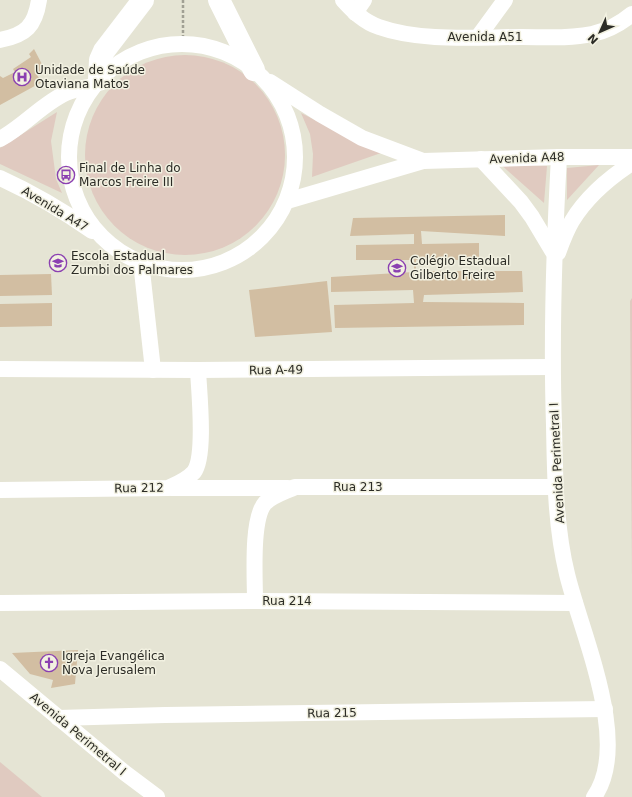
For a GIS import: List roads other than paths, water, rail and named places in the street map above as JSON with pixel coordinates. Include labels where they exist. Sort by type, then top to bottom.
[{"type":"street","points":[[0,40],[14,37],[25,31],[36,15],[39,0]]},
{"type":"street","points":[[96,83],[100,60],[104,51],[143,0]]},
{"type":"street","points":[[219,0],[257,72],[274,92],[286,112],[293,134],[295,156],[293,179],[287,201],[275,222],[260,240],[247,250],[219,264],[204,269],[172,270],[156,267],[124,254],[109,243],[94,227],[82,209],[74,189],[70,167],[69,146],[74,124],[82,104],[96,83],[115,66],[133,55],[153,48],[174,44],[196,45],[217,50],[236,58],[257,72]]},
{"type":"street","name":"Avenida A51","points":[[343,0],[359,6],[377,26],[405,34],[436,36],[560,37],[590,34],[613,27],[632,14]]},
{"type":"street","points":[[478,37],[505,0]]},
{"type":"street","name":"Avenida A48","points":[[257,72],[320,114],[351,132],[380,146],[423,161]]},
{"type":"street","points":[[0,139],[59,97],[96,83]]},
{"type":"street","name":"Avenida A48","points":[[287,201],[423,161],[559,157],[632,157]]},
{"type":"street","name":"Avenida Perimetral I","points":[[559,157],[554,258],[552,367],[555,487],[562,552],[575,603],[601,685],[606,709],[609,740],[608,764],[603,784],[594,797]]},
{"type":"street","points":[[481,159],[521,202],[532,217],[554,258]]},
{"type":"street","name":"Avenida Perimetral I","points":[[554,258],[568,229],[583,206],[604,185],[632,163]]},
{"type":"street","name":"Avenida A47","points":[[0,178],[52,204],[109,243]]},
{"type":"street","points":[[141,262],[153,370]]},
{"type":"street","name":"Rua A-49","points":[[0,369],[198,370],[552,367]]},
{"type":"street","name":"Rua 212","points":[[0,490],[168,488],[188,477],[195,469],[199,458],[201,442],[198,370]]},
{"type":"street","name":"Rua 213","points":[[254,601],[256,533],[257,521],[260,512],[264,504],[272,498],[295,488],[555,487]]},
{"type":"street","points":[[168,488],[295,488]]},
{"type":"street","name":"Rua 214","points":[[0,603],[254,601],[575,603]]},
{"type":"street","name":"Avenida Perimetral I","points":[[0,669],[125,773],[157,797]]},
{"type":"street","name":"Rua 215","points":[[58,718],[164,715],[606,709]]},
{"type":"place","name":"Unidade de Saúde Otaviana Matos","points":[[22,77]]},
{"type":"place","name":"Final de Linha do Marcos Freire III","points":[[66,175]]},
{"type":"place","name":"Escola Estadual Zumbi dos Palmares","points":[[58,263]]},
{"type":"place","name":"Colégio Estadual Gilberto Freire","points":[[397,268]]},
{"type":"place","name":"Igreja Evangélica Nova Jerusalem","points":[[49,663]]}]
